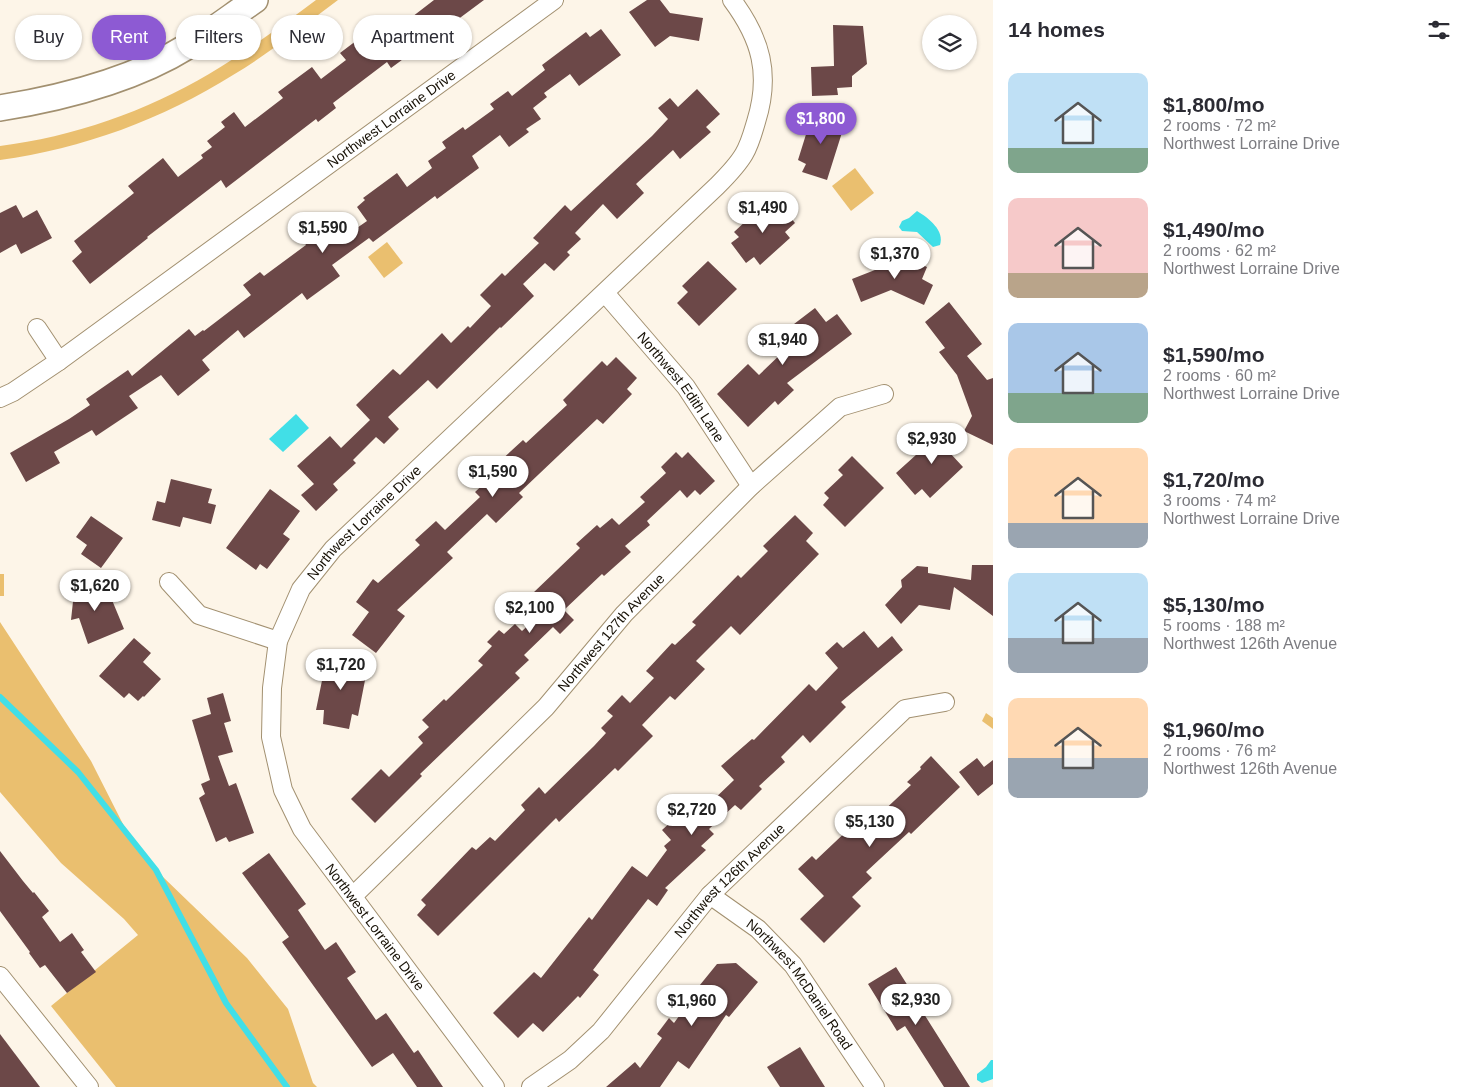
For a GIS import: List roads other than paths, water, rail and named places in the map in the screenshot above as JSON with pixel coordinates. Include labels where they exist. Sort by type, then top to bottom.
[{"type":"main road","points":[[0,108],[57,97],[89,88],[141,69],[187,46],[255,0]]},
{"type":"street","name":"Northwest Lorraine Drive","points":[[0,398],[13,392],[59,361],[554,0]]},
{"type":"street","name":"Northwest Lorraine Drive","points":[[495,1087],[302,829],[283,790],[271,737],[272,688],[278,641],[301,589],[333,549],[717,186],[731,172],[745,153],[761,105],[763,75],[759,48],[746,19],[732,0]]},
{"type":"street","name":"Northwest Edith Lane","points":[[605,293],[686,386],[751,486]]},
{"type":"street","points":[[37,328],[59,361]]},
{"type":"street","name":"Northwest 127th Avenue","points":[[353,896],[546,708],[624,614],[751,486],[840,406],[884,394]]},
{"type":"street","points":[[169,582],[198,616],[278,641]]},
{"type":"street","name":"Northwest 126th Avenue","points":[[531,1087],[570,1060],[601,1031],[710,895],[905,709],[945,702]]},
{"type":"street","name":"Northwest McDaniel Road","points":[[710,895],[758,929],[793,965],[875,1087]]},
{"type":"street","points":[[0,976],[89,1087]]},
{"type":"water","points":[[917,211],[935,225],[940,235],[940,245],[933,247],[917,232],[902,231],[899,227],[902,221]]},
{"type":"water","points":[[296,414],[309,428],[283,452],[269,439]]},
{"type":"water","points":[[993,1060],[993,1079],[982,1083],[977,1080],[977,1074]]},
{"type":"waterway","points":[[0,697],[78,772],[156,870],[226,1003],[287,1087]]}]
